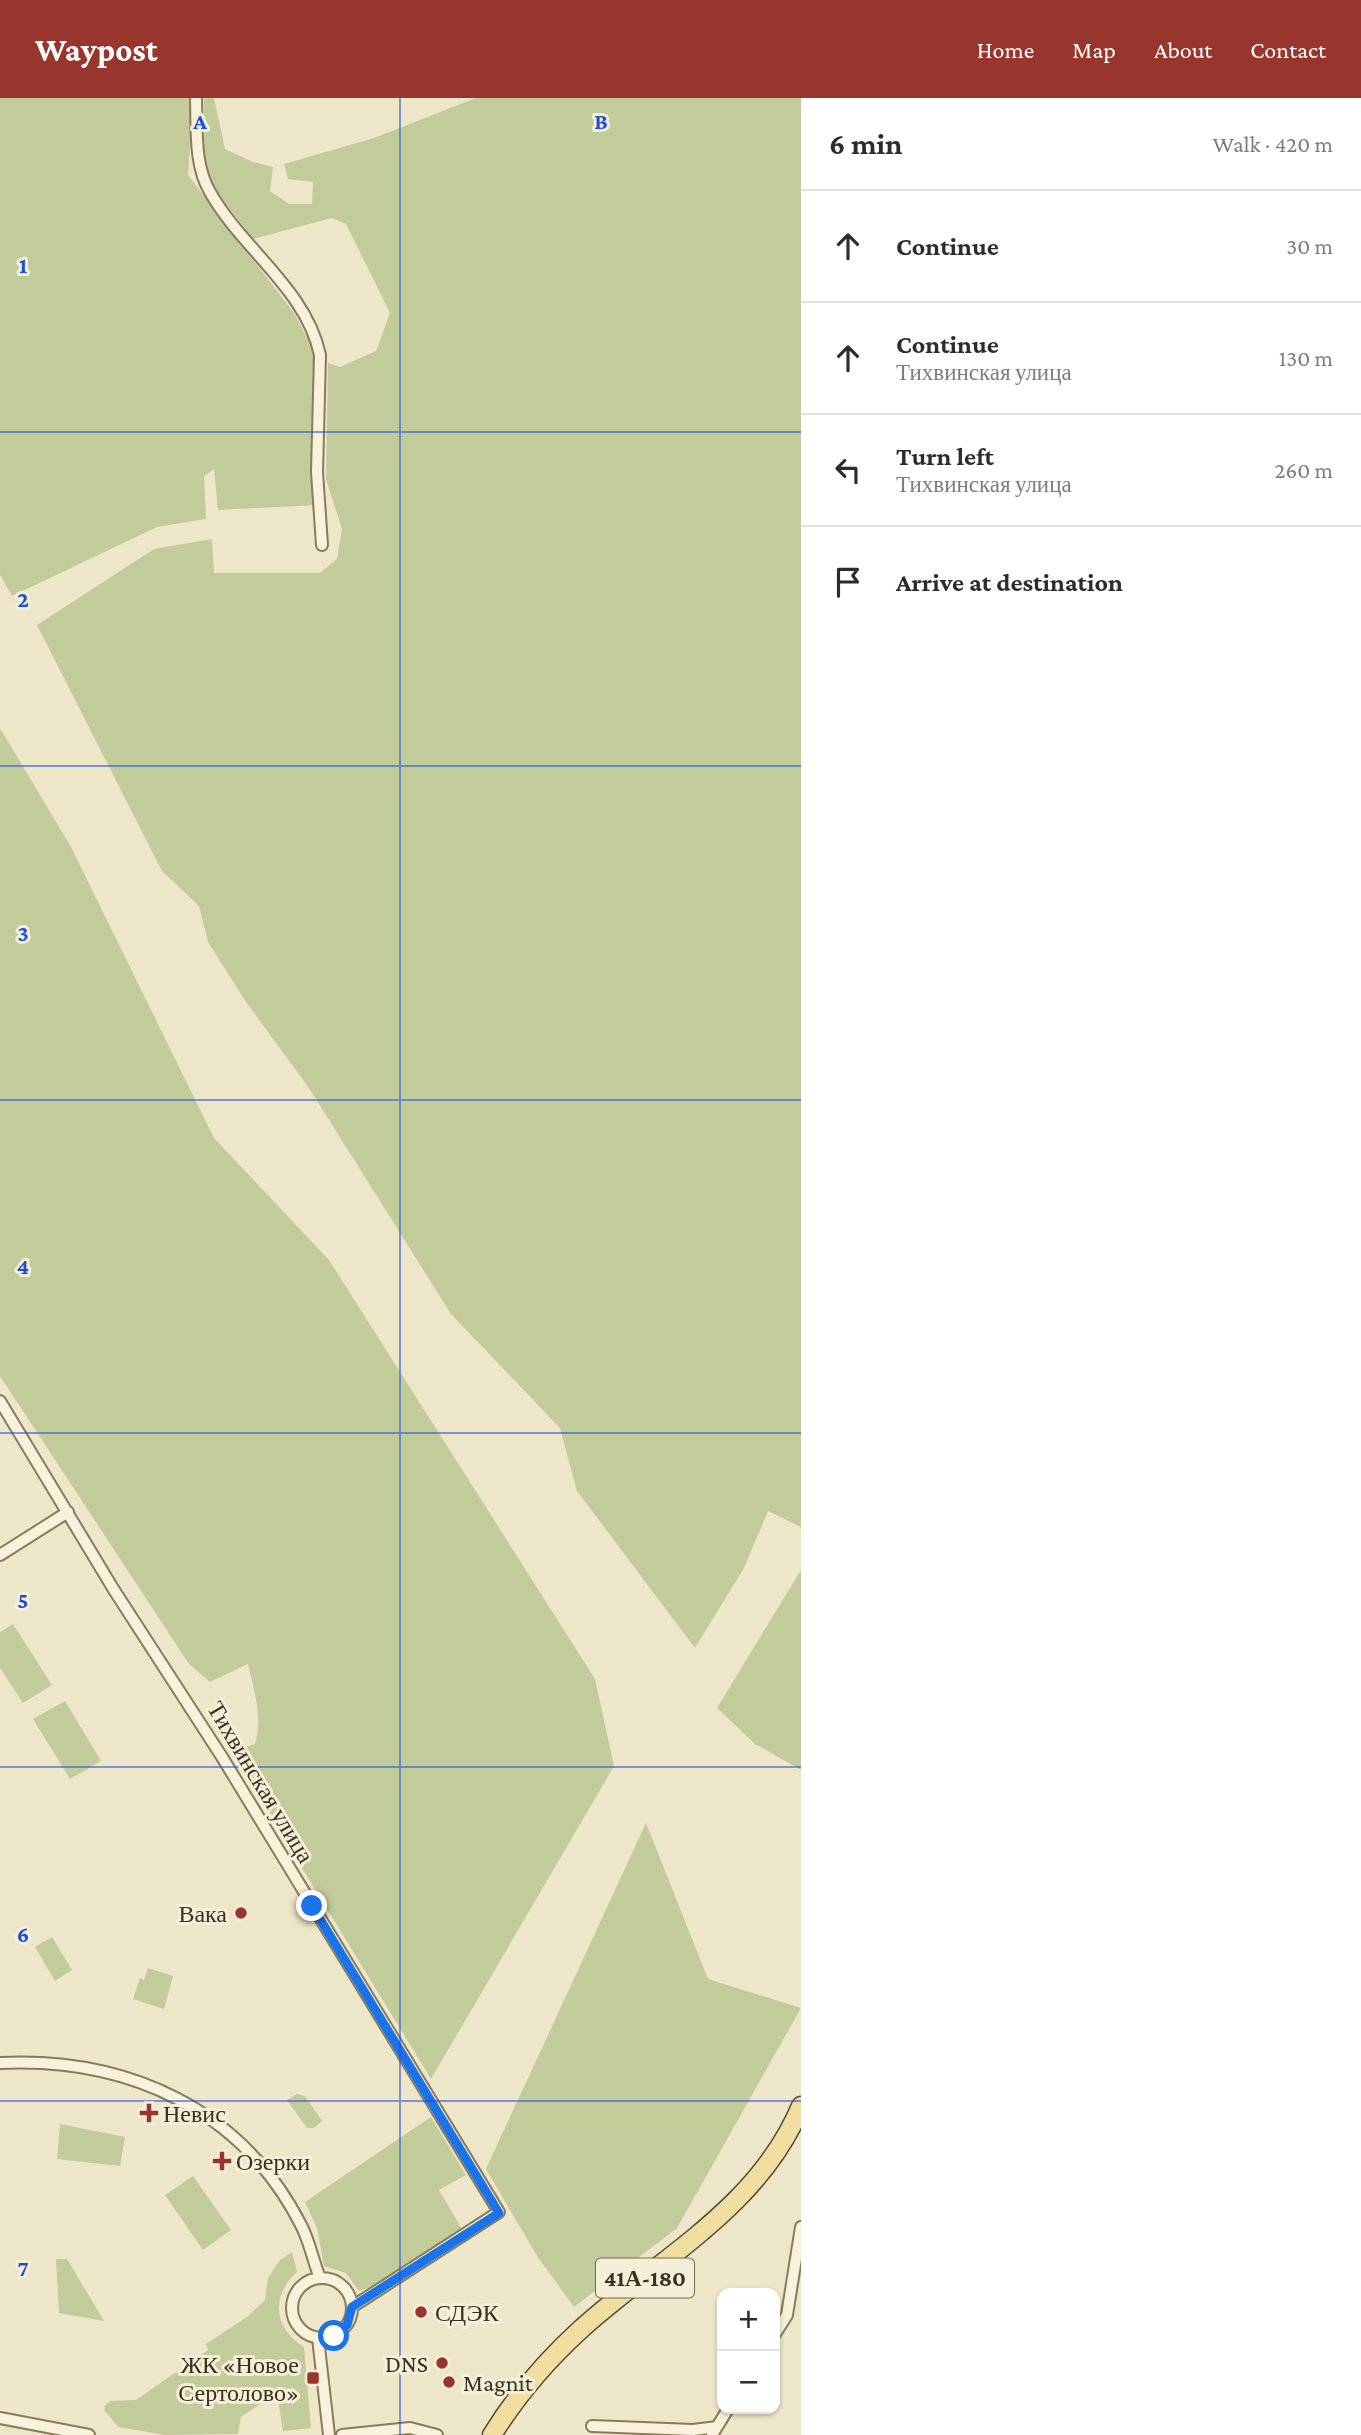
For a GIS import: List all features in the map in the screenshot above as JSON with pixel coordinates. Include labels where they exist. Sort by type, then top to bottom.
[{"type":"main road","name":"41А-180","points":[[492,2435],[545,2363],[582,2328],[735,2204],[776,2155],[800,2117]]},
{"type":"main road","name":"41А-180","points":[[506,2435],[582,2328]]},
{"type":"street","points":[[197,98],[197,145],[209,192],[304,313],[317,339],[320,355],[317,472],[322,545]]},
{"type":"street","name":"Тихвинская улица","points":[[0,1401],[222,1757],[499,2213],[352,2307]]},
{"type":"street","points":[[0,1555],[68,1512]]},
{"type":"street","points":[[0,2063],[38,2062],[103,2071],[161,2090],[193,2106],[236,2136],[273,2179],[303,2229],[320,2278]]},
{"type":"street","points":[[780,2326],[787,2315],[801,2227]]},
{"type":"street","points":[[320,2278],[342,2285],[352,2307],[347,2325],[341,2332],[318,2338],[306,2334],[297,2325],[292,2314],[298,2289],[308,2281],[320,2278]]},
{"type":"street","points":[[318,2338],[329,2435]]},
{"type":"street","points":[[592,2426],[714,2431],[725,2414]]},
{"type":"street","points":[[0,2418],[89,2435]]},
{"type":"street","points":[[342,2435],[410,2428],[438,2435]]},
{"type":"green space","points":[[0,98],[193,98],[188,175],[294,313],[316,355],[313,425],[316,505],[218,510],[214,469],[204,476],[206,519],[157,527],[12,596],[0,575]]},
{"type":"green space","points":[[204,98],[214,98],[225,149],[253,162],[273,167],[270,191],[289,204],[312,204],[313,182],[288,179],[284,164],[374,138],[476,98],[801,98],[801,1527],[768,1511],[744,1568],[695,1648],[577,1491],[560,1428],[451,1314],[309,1088],[246,1002],[208,942],[199,906],[162,871],[37,625],[154,549],[212,539],[214,573],[320,573],[337,559],[342,529],[326,479],[328,363],[340,367],[376,351],[390,313],[346,224],[332,218],[253,239],[213,187],[204,159]]},
{"type":"green space","points":[[0,728],[71,847],[214,1138],[329,1260],[595,1679],[614,1766],[431,2079],[231,1752],[255,1744],[257,1734],[257,1704],[248,1664],[210,1682],[189,1664],[0,1376]]},
{"type":"green space","points":[[801,1570],[801,1770],[755,1744],[717,1708]]},
{"type":"green space","points":[[13,1624],[52,1685],[23,1703],[0,1668],[0,1632]]},
{"type":"green space","points":[[65,1701],[101,1761],[70,1779],[33,1719]]},
{"type":"green space","points":[[646,1823],[708,1979],[801,2008],[677,2228],[574,2307],[537,2256],[486,2169]]},
{"type":"green space","points":[[52,1937],[72,1970],[55,1981],[35,1947]]},
{"type":"green space","points":[[148,1968],[173,1976],[164,2009],[133,1999],[140,1978],[144,1980]]},
{"type":"green space","points":[[297,2094],[305,2096],[322,2121],[314,2128],[307,2128],[287,2100]]},
{"type":"green space","points":[[431,2117],[466,2175],[439,2190],[462,2229],[371,2287],[359,2291],[346,2273],[324,2266],[317,2228],[305,2202]]},
{"type":"green space","points":[[60,2124],[125,2137],[120,2166],[57,2159]]},
{"type":"green space","points":[[193,2176],[231,2230],[203,2250],[165,2195]]},
{"type":"green space","points":[[292,2252],[297,2272],[282,2291],[279,2312],[286,2331],[304,2347],[311,2428],[283,2431],[277,2393],[241,2417],[238,2434],[165,2435],[118,2427],[104,2410],[105,2406],[110,2401],[136,2400],[208,2350],[206,2344],[247,2317],[265,2300],[268,2278],[280,2260]]},
{"type":"green space","points":[[56,2259],[67,2259],[104,2321],[59,2313]]},
{"type":"place","name":"Вака","points":[[241,1913]]},
{"type":"place","name":"Невис","points":[[149,2113]]},
{"type":"place","name":"Озерки","points":[[222,2161]]},
{"type":"place","name":"СДЭК","points":[[421,2312]]},
{"type":"place","name":"DNS","points":[[442,2363]]},
{"type":"place","name":"ЖК «Новое Сертолово»","points":[[313,2378]]},
{"type":"place","name":"Magnit","points":[[449,2382]]},
{"type":"route","points":[[312,1906],[499,2213],[352,2307],[347,2325],[334,2336]]}]
